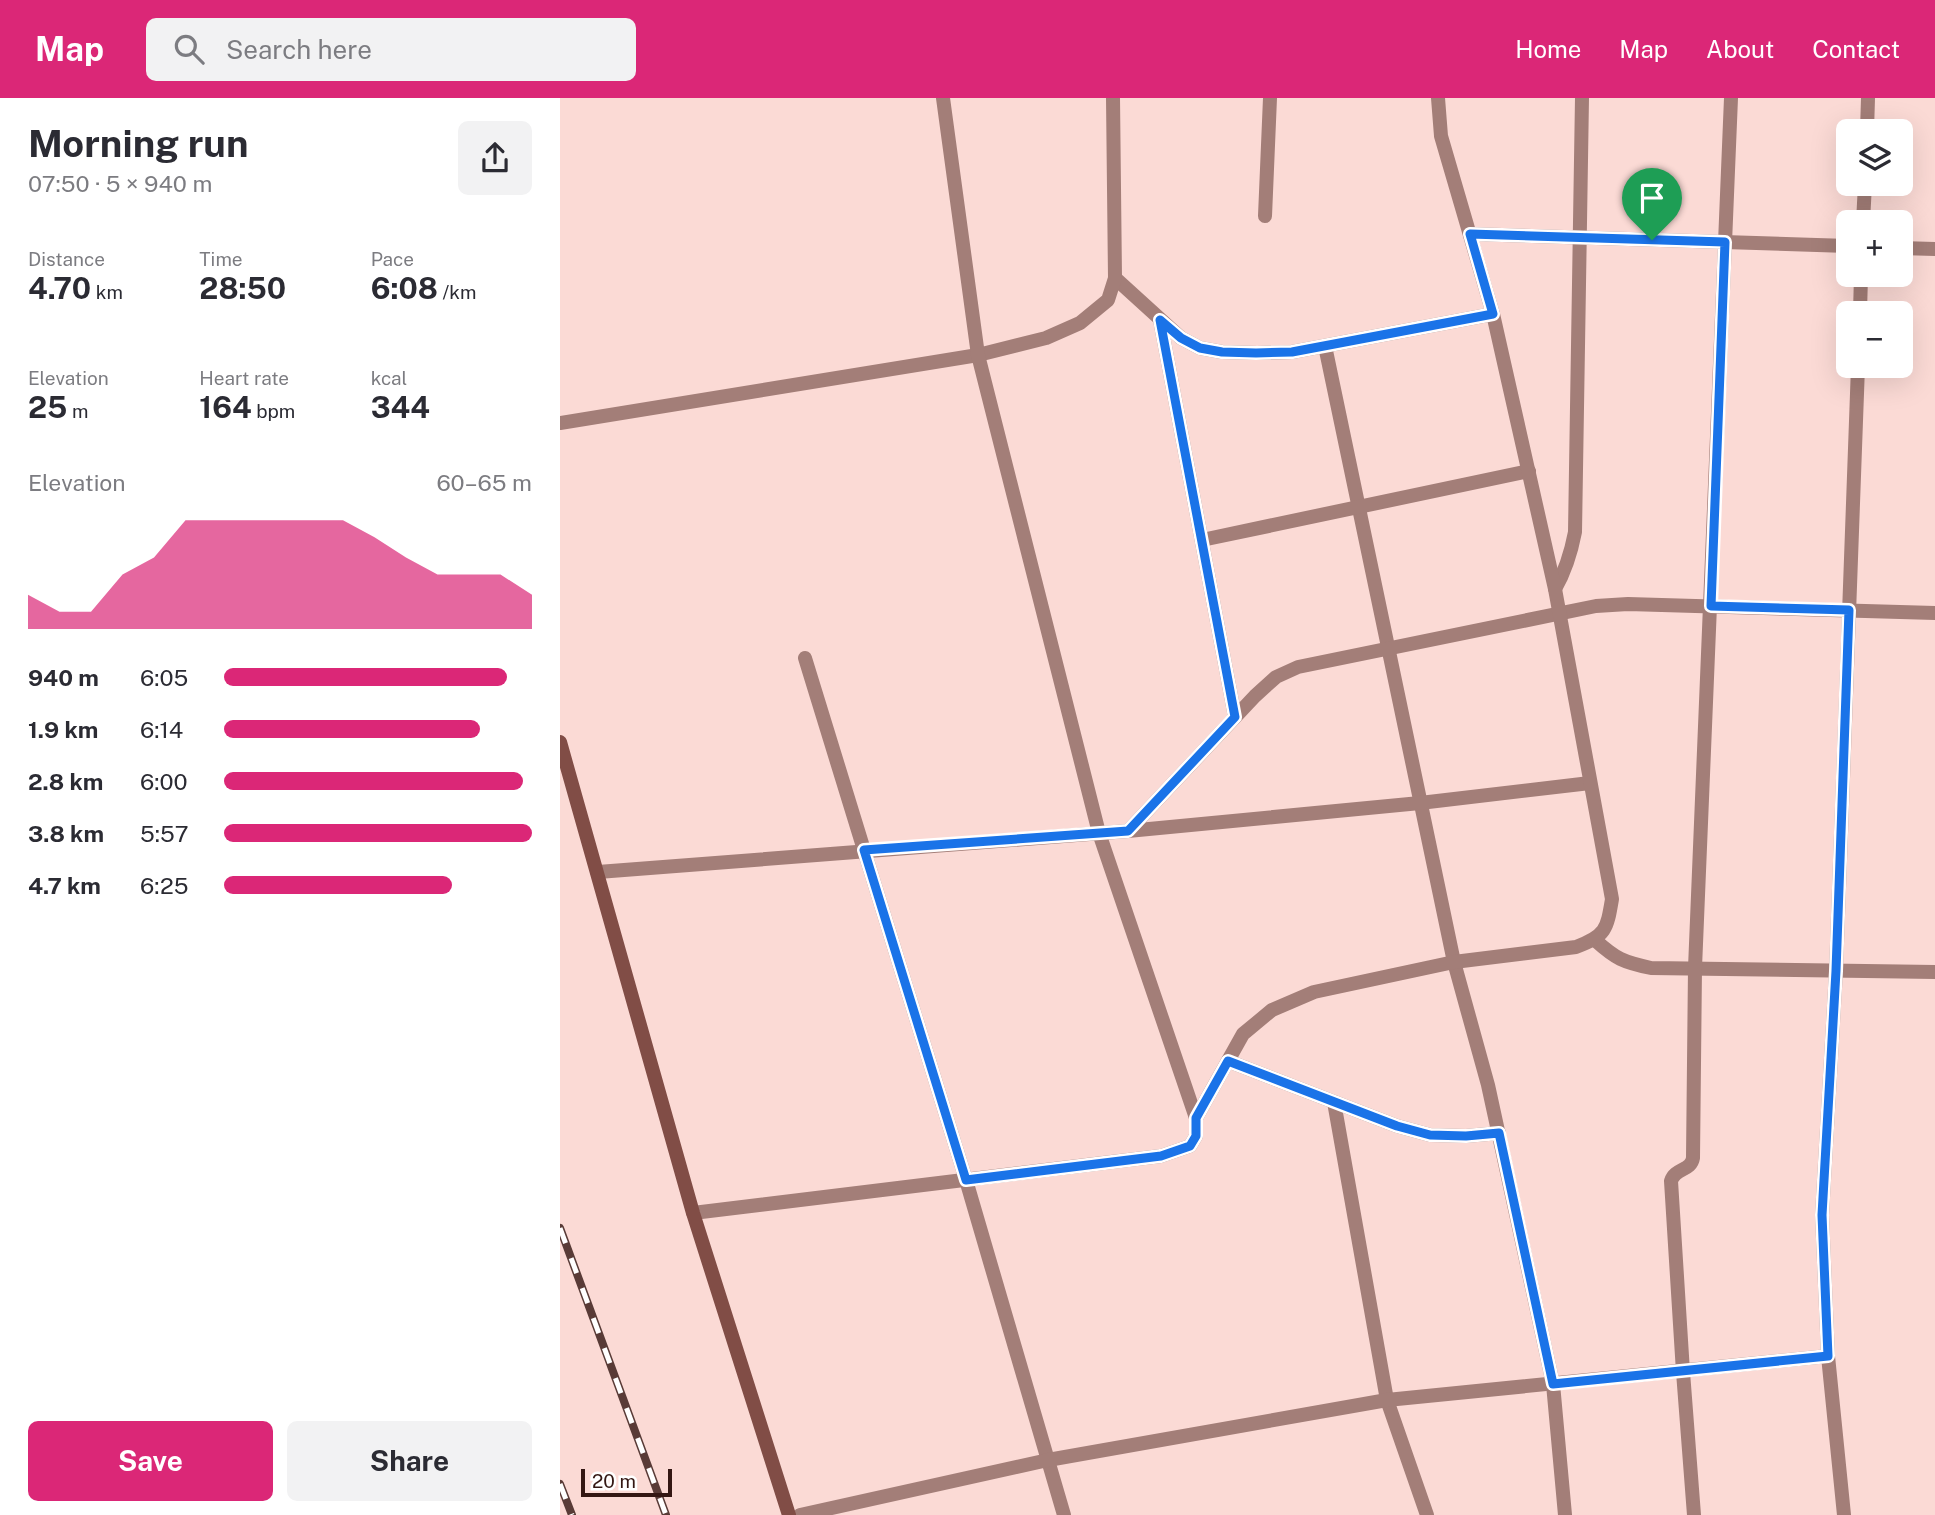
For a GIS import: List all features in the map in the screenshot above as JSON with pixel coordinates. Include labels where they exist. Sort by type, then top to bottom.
[{"type":"main road","points":[[560,742],[692,1213],[789,1515]]},
{"type":"street","points":[[692,1213],[1161,1156],[1190,1146],[1196,1136],[1196,1118],[1099,833],[978,355],[943,98]]},
{"type":"street","points":[[560,423],[978,355],[1046,338],[1080,323],[1108,300],[1115,278],[1113,98]]},
{"type":"street","points":[[1265,216],[1270,98]]},
{"type":"street","points":[[1196,1118],[1243,1034],[1272,1010],[1314,992],[1454,962],[1576,947],[1595,940],[1608,923],[1612,899],[1560,613],[1493,314],[1441,136],[1438,98]]},
{"type":"street","points":[[1555,589],[1571,556],[1575,532],[1582,98]]},
{"type":"street","points":[[1694,1515],[1671,1181],[1673,1175],[1689,1167],[1693,1158],[1695,968],[1731,98]]},
{"type":"street","points":[[1867,119],[1868,98]]},
{"type":"street","points":[[1470,234],[1836,246]]},
{"type":"street","points":[[1913,248],[1935,249]]},
{"type":"street","points":[[1115,278],[1181,338],[1200,348],[1222,352],[1292,352],[1493,314]]},
{"type":"street","points":[[1160,320],[1235,717]]},
{"type":"street","points":[[1325,346],[1454,962],[1488,1085],[1553,1384],[1565,1515]]},
{"type":"street","points":[[1844,1515],[1828,1356],[1822,1215],[1836,971],[1858,378]]},
{"type":"street","points":[[1202,540],[1528,471]]},
{"type":"street","points":[[1128,831],[1276,677],[1297,667],[1596,606],[1628,604],[1935,613]]},
{"type":"street","points":[[805,658],[966,1180],[1064,1515]]},
{"type":"street","points":[[597,872],[1128,831],[1420,803],[1590,783]]},
{"type":"street","points":[[1595,940],[1614,958],[1651,968],[1935,972]]},
{"type":"street","points":[[1228,1061],[1397,1126],[1430,1135],[1499,1133]]},
{"type":"street","points":[[1334,1102],[1387,1400],[1427,1515]]},
{"type":"street","points":[[800,1515],[1048,1460],[1387,1400],[1828,1356]]},
{"type":"railway","points":[[560,1228],[666,1515]]},
{"type":"railway","points":[[560,1484],[572,1515]]},
{"type":"route","points":[[1470,234],[1652,240],[1725,242],[1711,606],[1849,610],[1836,971],[1822,1215],[1828,1356],[1553,1384],[1499,1133],[1430,1135],[1397,1126],[1228,1061],[1196,1118],[1196,1136],[1190,1146],[1161,1156],[966,1180],[864,850],[1128,831],[1235,717],[1160,320],[1181,338],[1200,348],[1222,352],[1292,352],[1493,314],[1470,234]]}]
